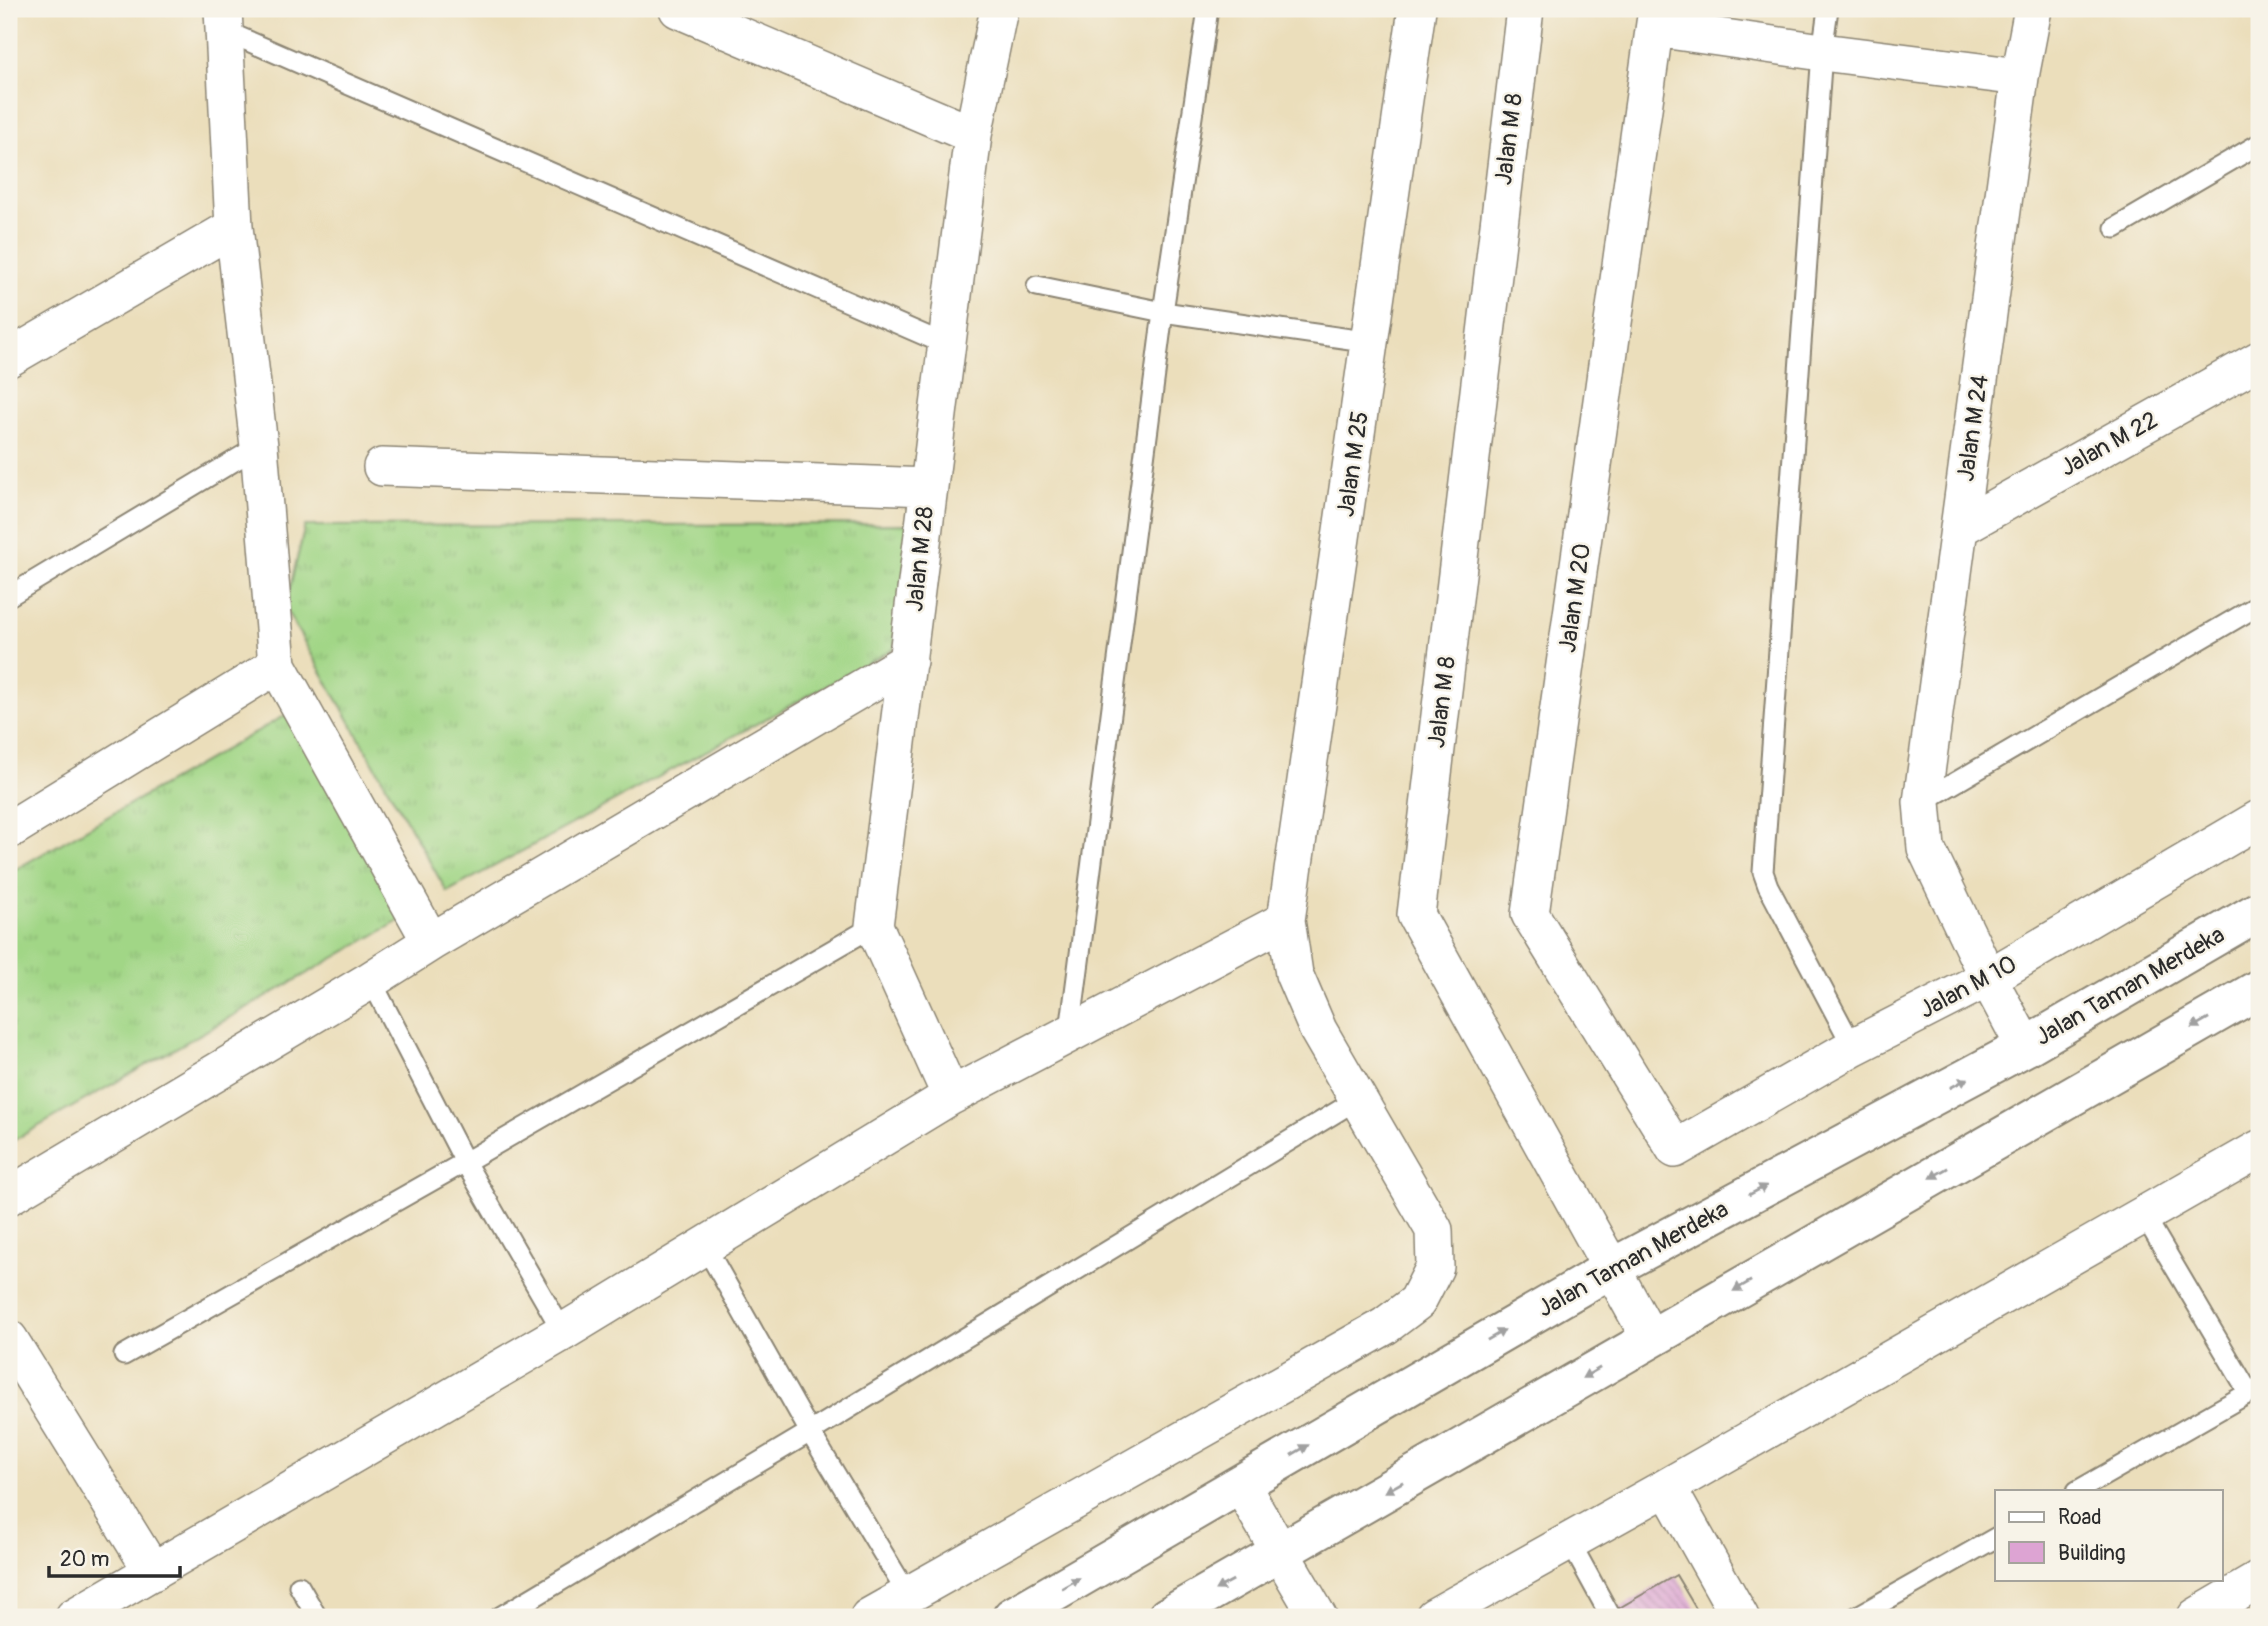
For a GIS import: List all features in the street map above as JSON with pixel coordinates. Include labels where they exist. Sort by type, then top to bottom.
[{"type":"main road","name":"Jalan Taman Merdeka","points":[[1012,1617],[1612,1268],[2025,1047],[2259,911]]},
{"type":"main road","points":[[1167,1617],[2259,989]]},
{"type":"street","points":[[678,9],[973,135]]},
{"type":"street","name":"Jalan M 28","points":[[874,926],[973,135],[999,9]]},
{"type":"street","name":"Jalan M 25","points":[[869,1617],[1385,1326],[1417,1302],[1435,1267],[1434,1230],[1318,1030],[1294,974],[1286,920],[1418,9]]},
{"type":"street","name":"Jalan M 8","points":[[1525,9],[1416,915],[1650,1338]]},
{"type":"street","name":"Jalan M 24","points":[[1988,978],[1926,848],[1922,802],[2021,77],[2039,13]]},
{"type":"street","points":[[1656,18],[1822,52],[2021,77]]},
{"type":"street","name":"Jalan M 20","points":[[1656,18],[1531,914],[1675,1149]]},
{"type":"street","points":[[223,20],[234,227],[259,446],[277,665],[431,942]]},
{"type":"street","points":[[9,358],[234,227]]},
{"type":"street","name":"Jalan M 22","points":[[1959,528],[2259,360]]},
{"type":"street","points":[[382,467],[928,487]]},
{"type":"street","points":[[9,1196],[431,942],[908,661]]},
{"type":"street","points":[[9,830],[277,665]]},
{"type":"street","name":"Jalan M 10","points":[[1675,1149],[1853,1047],[1988,978],[2259,819]]},
{"type":"street","points":[[74,1617],[562,1332],[951,1096],[1070,1031],[1286,920]]},
{"type":"street","points":[[874,926],[951,1096]]},
{"type":"street","points":[[1988,978],[2025,1047]]},
{"type":"street","points":[[1434,1617],[2259,1149]]},
{"type":"street","points":[[9,1339],[153,1572]]},
{"type":"street","points":[[1241,1485],[1318,1617]]},
{"type":"street","points":[[1667,1487],[1740,1617]]},
{"type":"street","points":[[2196,1617],[2259,1580]]},
{"type":"lane","points":[[1070,1031],[1163,312],[1208,9]]},
{"type":"lane","points":[[1828,9],[1822,52],[1763,872],[1853,1047]]},
{"type":"lane","points":[[223,20],[947,345]]},
{"type":"lane","points":[[2115,228],[2259,144]]},
{"type":"lane","points":[[1037,286],[1163,312],[1371,342]]},
{"type":"lane","points":[[9,596],[259,446]]},
{"type":"lane","points":[[1922,802],[2259,605]]},
{"type":"lane","points":[[124,1355],[874,926]]},
{"type":"lane","points":[[371,980],[465,1162],[562,1332]]},
{"type":"lane","points":[[500,1617],[1358,1099]]},
{"type":"lane","points":[[2079,1490],[2254,1390],[2144,1215]]},
{"type":"lane","points":[[705,1246],[810,1432],[908,1595]]},
{"type":"lane","points":[[1856,1617],[1995,1538]]},
{"type":"lane","points":[[1570,1542],[1611,1617]]},
{"type":"lane","points":[[299,1586],[317,1617]]},
{"type":"green space","points":[[911,524],[894,649],[447,892],[285,608],[305,526]]},
{"type":"green space","points":[[291,712],[408,916],[9,1143],[9,873]]},
{"type":"building","points":[[1676,1575],[1701,1617],[1618,1617],[1614,1611]]}]
